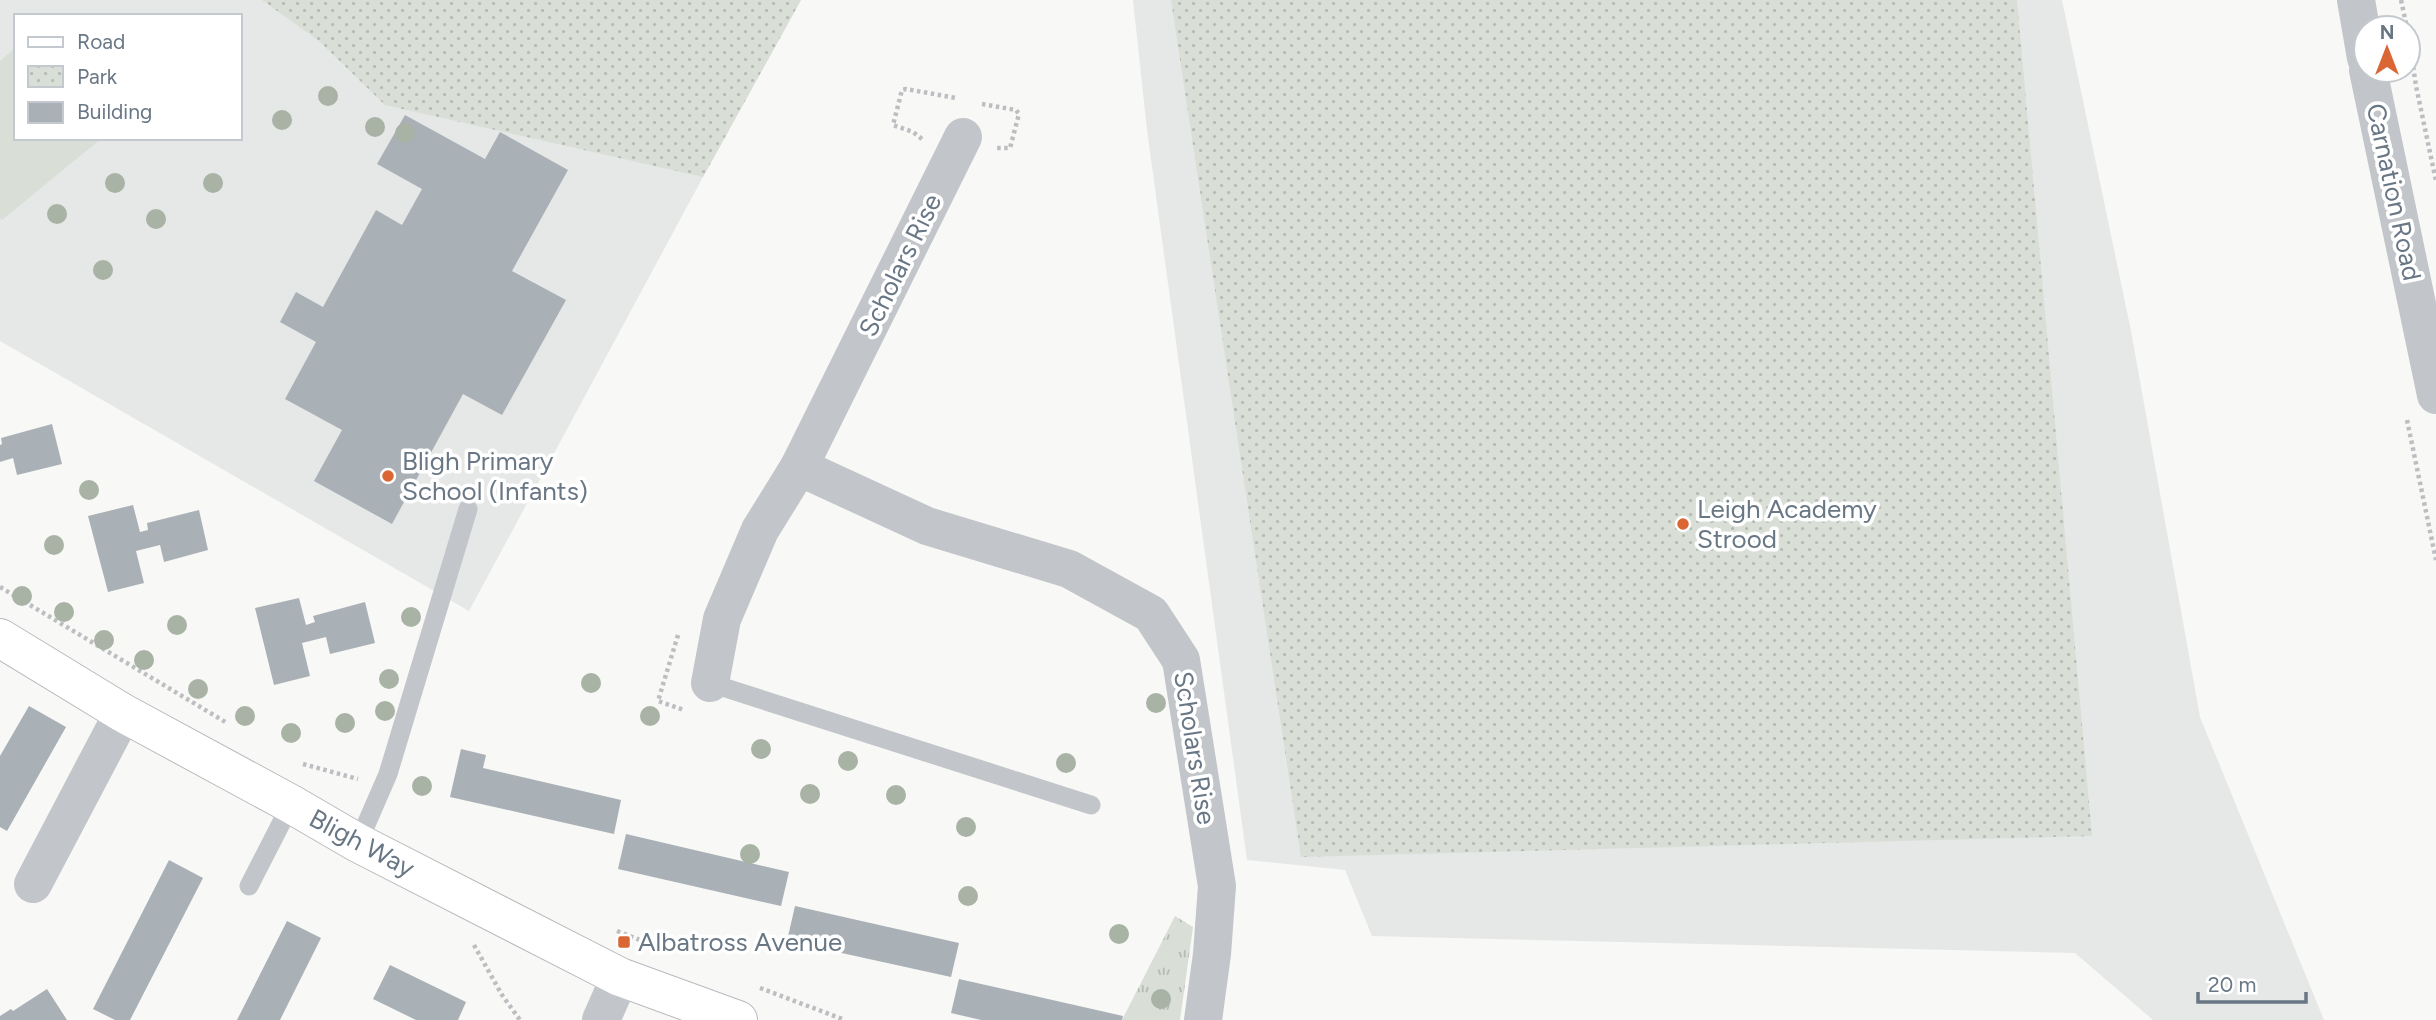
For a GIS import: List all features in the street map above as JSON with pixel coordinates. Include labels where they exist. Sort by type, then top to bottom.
[{"type":"street","name":"Carnation Road","points":[[2371,84],[2436,395]]},
{"type":"street","name":"Scholars Rise","points":[[710,683],[722,619],[760,530],[799,467],[963,137]]},
{"type":"street","name":"Scholars Rise","points":[[799,467],[927,526],[1069,569],[1151,614],[1181,660],[1217,886],[1203,1020]]},
{"type":"street","name":"Bligh Way","points":[[0,638],[123,713],[291,804],[358,844],[620,977],[738,1020]]},
{"type":"street","points":[[33,884],[123,713]]},
{"type":"street","points":[[601,1020],[620,977]]},
{"type":"lane","points":[[358,844],[388,775],[468,509]]},
{"type":"lane","points":[[710,683],[1091,805]]},
{"type":"lane","points":[[249,886],[291,804]]},
{"type":"path","points":[[2416,84],[2436,181]]},
{"type":"path","points":[[0,587],[231,726]]},
{"type":"path","points":[[297,761],[313,768],[358,779],[381,792]]},
{"type":"path","points":[[612,929],[674,954]]},
{"type":"path","points":[[472,938],[478,955],[520,1020]]},
{"type":"path","points":[[756,987],[845,1020]]},
{"type":"shaded area","name":"Bligh Primary School (Infants)","points":[[0,0],[801,0],[469,611],[0,341]]},
{"type":"shaded area","name":"Leigh Academy Strood","points":[[1133,0],[2062,0],[2131,331],[2200,717],[2324,1020],[2153,1020],[2075,953],[1372,936],[1345,870],[1247,860],[1147,130]]},
{"type":"green space","points":[[262,0],[801,0],[703,177],[385,105],[319,41]]},
{"type":"green space","name":"Leigh Academy Strood","points":[[1171,0],[2017,0],[2092,836],[1301,857]]},
{"type":"green space","points":[[14,49],[14,140],[100,140],[2,220],[0,218],[0,61]]},
{"type":"green space","points":[[1175,916],[1193,927],[1180,1020],[1122,1020]]},
{"type":"building","points":[[405,115],[485,159],[500,132],[568,170],[512,271],[566,300],[502,415],[463,394],[392,524],[314,481],[342,430],[285,399],[316,342],[280,322],[296,292],[323,307],[376,210],[402,225],[422,189],[377,164]]},
{"type":"building","points":[[52,424],[62,464],[17,475],[13,458],[0,462],[1,438]]},
{"type":"building","points":[[133,505],[140,532],[148,530],[147,523],[199,510],[208,550],[164,562],[160,545],[136,551],[144,583],[108,592],[88,516]]},
{"type":"building","points":[[299,598],[306,625],[315,622],[313,616],[365,602],[375,643],[330,654],[326,637],[302,643],[310,676],[274,685],[255,608]]},
{"type":"building","points":[[29,706],[66,727],[7,831],[0,827],[0,756]]},
{"type":"building","points":[[461,749],[486,755],[483,768],[621,800],[614,834],[450,797]]},
{"type":"building","points":[[626,834],[789,872],[781,906],[618,869]]},
{"type":"building","points":[[169,860],[203,878],[130,1020],[115,1020],[93,1009]]},
{"type":"building","points":[[795,906],[959,943],[951,977],[787,941]]},
{"type":"building","points":[[287,921],[321,938],[280,1020],[237,1020]]},
{"type":"building","points":[[390,965],[466,1002],[458,1020],[416,1020],[373,999]]},
{"type":"building","points":[[959,979],[1123,1016],[1122,1020],[981,1020],[951,1013]]},
{"type":"building","points":[[47,989],[67,1020],[0,1020],[0,1016],[11,1009],[13,1011]]},
{"type":"place","name":"Bligh Primary School (Infants)","points":[[388,476]]},
{"type":"place","name":"Leigh Academy Strood","points":[[1683,524]]},
{"type":"place","name":"Albatross Avenue","points":[[624,942]]}]
